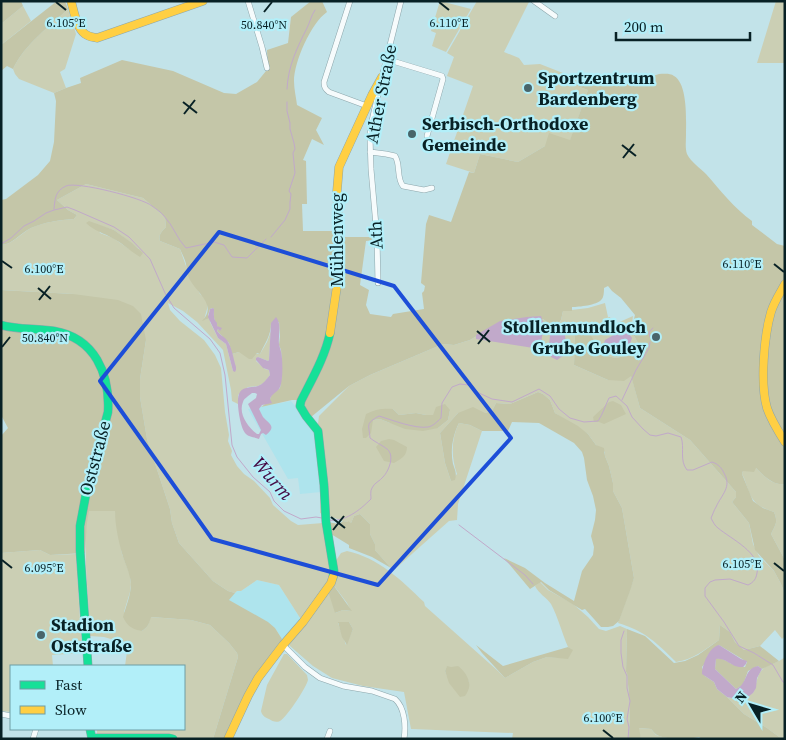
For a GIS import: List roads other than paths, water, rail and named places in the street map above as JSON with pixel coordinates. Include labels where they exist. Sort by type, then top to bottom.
[{"type":"street","points":[[71,2],[84,34],[97,38],[203,1]]},
{"type":"street","points":[[248,1],[262,47],[266,68]]},
{"type":"street","points":[[350,1],[324,86],[329,92],[367,106]]},
{"type":"street","name":"Ather Straße","points":[[373,188],[370,152],[371,125],[400,1]]},
{"type":"street","points":[[534,1],[543,4],[555,16]]},
{"type":"street","points":[[386,59],[442,76],[443,80],[427,136]]},
{"type":"street","name":"Mühlenweg","points":[[283,645],[304,622],[331,583],[334,571],[325,519],[324,485],[318,431],[300,406],[328,343],[339,277],[338,172],[376,85],[382,77]]},
{"type":"street","points":[[370,152],[395,156],[398,160],[400,182],[403,186],[424,190],[432,188]]},
{"type":"street","name":"Ath","points":[[373,188],[378,283]]},
{"type":"street","points":[[785,284],[776,300],[770,319],[765,356],[764,395],[766,406],[785,442]]},
{"type":"street","name":"Oststraße","points":[[1,325],[12,328],[55,331],[76,339],[89,349],[99,362],[108,384],[108,412],[86,494],[80,526],[88,665]]},
{"type":"street","points":[[228,739],[254,685],[283,645],[305,667],[320,678],[343,686],[372,691],[398,701],[404,721],[404,739]]},
{"type":"street","points":[[327,739],[330,731]]},
{"type":"street","points":[[92,738],[173,739]]},
{"type":"waterway","points":[[287,89],[294,57],[315,10]]},
{"type":"waterway","points":[[271,237],[285,220],[290,209],[291,194],[289,191],[295,173],[293,153],[295,149],[290,129],[287,102]]},
{"type":"waterway","points":[[54,209],[56,196],[62,188],[72,185],[82,186],[123,195],[152,206],[167,220],[186,248],[214,242],[224,245],[232,257],[247,258],[266,239]]},
{"type":"waterway","name":"Wurm","points":[[1,244],[24,226],[46,213],[67,207],[114,227],[129,237],[150,259],[174,308],[210,339],[220,353],[225,375],[232,445],[237,457],[253,477],[270,492],[274,501],[284,511],[301,519],[322,518]]},
{"type":"waterway","points":[[650,337],[649,332],[653,328]]},
{"type":"waterway","points":[[622,400],[649,348],[650,342]]},
{"type":"waterway","name":"Wurm","points":[[328,520],[346,518],[362,507],[371,499],[373,486],[387,471],[391,455],[385,448],[370,438],[369,425],[379,416],[410,425],[430,426],[441,418],[442,403],[452,387],[460,384],[469,385],[479,393],[492,399],[512,402],[539,389],[550,396],[559,409],[570,418],[584,422],[598,421],[609,398],[616,396],[627,406],[632,417],[650,435],[656,436],[668,433],[681,437],[683,462],[687,470],[693,470],[712,462],[723,471],[727,486],[711,518],[717,527],[750,553],[755,559],[757,573],[752,583],[748,585],[730,579],[710,582],[705,588],[705,596],[739,646],[773,665],[785,683]]},
{"type":"waterway","points":[[459,525],[525,575],[533,584]]},
{"type":"waterway","points":[[624,631],[621,640],[621,653],[623,667],[627,676],[630,701],[627,719],[629,727],[628,739]]},
{"type":"place","name":"Sportzentrum Bardenberg","points":[[528,88]]},
{"type":"place","name":"Serbisch-Orthodoxe Gemeinde","points":[[412,134]]},
{"type":"place","name":"Stollenmundloch Grube Gouley","points":[[656,337]]},
{"type":"place","name":"Stadion Oststraße","points":[[41,635]]}]
